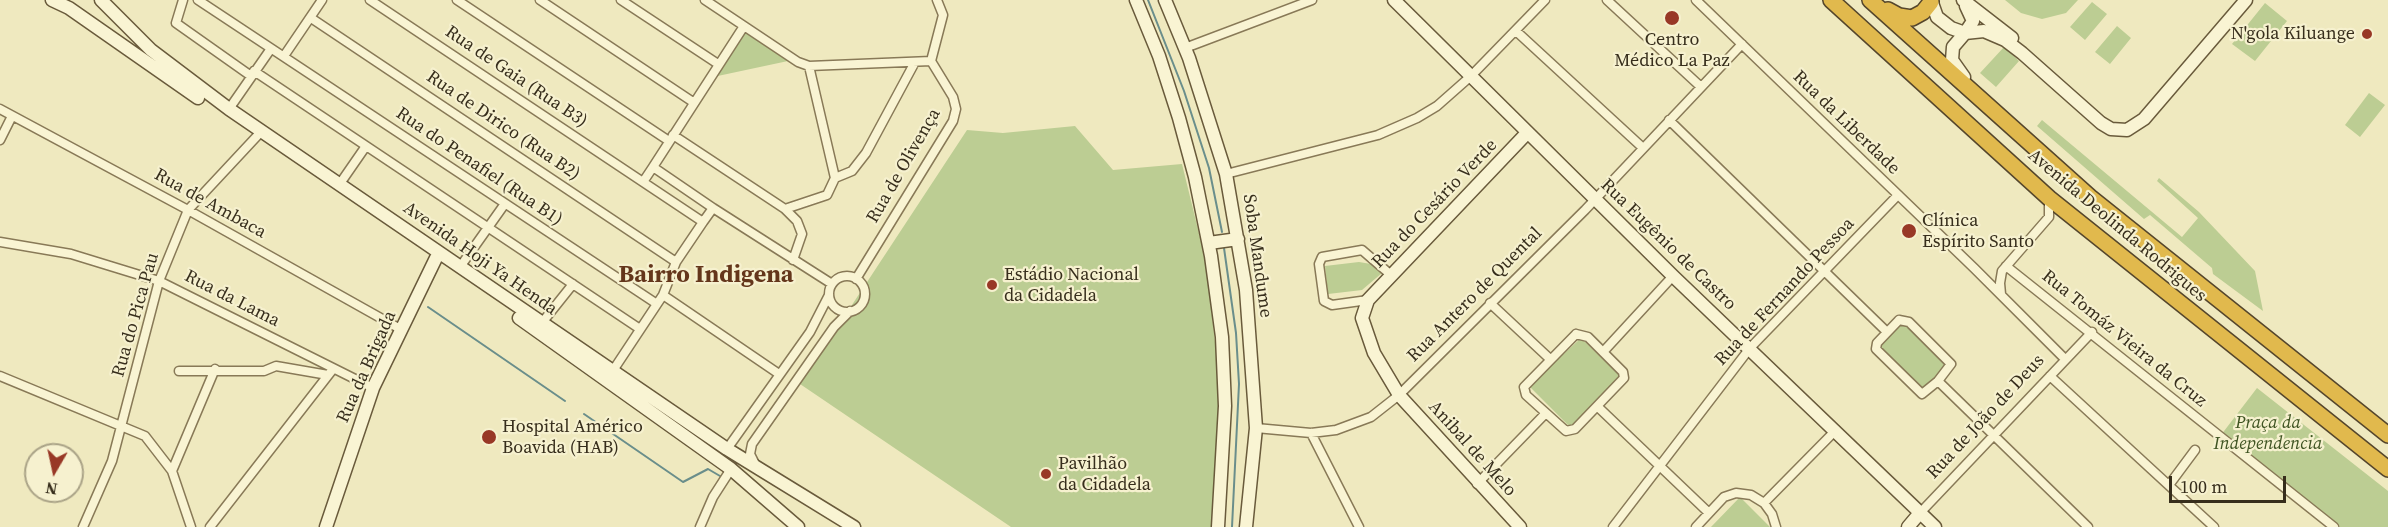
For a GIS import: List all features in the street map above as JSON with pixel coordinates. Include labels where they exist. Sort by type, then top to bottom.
[{"type":"highway","name":"Avenida Deolinda Rodrigues","points":[[1831,0],[2068,214],[2388,469]]},
{"type":"highway","name":"Avenida Deolinda Rodrigues","points":[[1871,0],[2090,197],[2388,435]]},
{"type":"highway","points":[[1871,0],[1899,16],[1912,18],[1923,12],[1932,1]]},
{"type":"main road","name":"Avenida Hoji Ya Henda","points":[[52,0],[67,4],[203,101],[258,135],[436,258],[731,469],[798,527]]},
{"type":"main road","name":"Avenida Hoji Ya Henda","points":[[101,0],[151,50],[229,109],[727,449],[841,522],[854,527]]},
{"type":"main road","points":[[1137,0],[1160,56],[1213,243],[1224,384],[1224,453],[1218,527]]},
{"type":"main road","name":"Soba Mandume","points":[[1165,0],[1185,48],[1226,174],[1234,239],[1246,290],[1256,428],[1246,527]]},
{"type":"main road","name":"Rua Eugênio de Castro","points":[[1394,0],[1673,276],[1935,527]]},
{"type":"main road","points":[[1963,0],[1973,21],[1953,47],[1952,60],[1985,104]]},
{"type":"main road","points":[[1963,0],[2009,36],[2102,116],[2121,122],[2132,119],[2141,111],[2236,0]]},
{"type":"main road","points":[[1932,1],[1934,12],[1943,23],[1965,33],[1984,31],[2005,40],[2101,123],[2111,129],[2127,130],[2144,118],[2247,0]]},
{"type":"main road","name":"Rua do Cesário Verde","points":[[1368,300],[1527,133]]},
{"type":"main road","points":[[1213,243],[1234,239]]},
{"type":"main road","name":"Rua da Brigada","points":[[326,527],[373,388],[436,258]]},
{"type":"main road","name":"Anibal de Melo","points":[[1368,300],[1363,309],[1364,330],[1374,353],[1399,395],[1477,484],[1520,527]]},
{"type":"main road","name":"Rua de João de Deus","points":[[1908,527],[1919,514]]},
{"type":"street","points":[[183,0],[176,24],[366,146],[640,329]]},
{"type":"street","name":"Rua do Penafiel (Rua B1)","points":[[198,0],[504,205],[657,304]]},
{"type":"street","points":[[284,56],[322,0]]},
{"type":"street","name":"Rua de Gaia (Rua B3)","points":[[370,0],[703,222]]},
{"type":"street","points":[[457,0],[671,138],[785,208],[797,221],[802,234],[793,260]]},
{"type":"street","points":[[540,0],[693,102]]},
{"type":"street","points":[[621,0],[718,64]]},
{"type":"street","points":[[705,0],[798,63],[809,66],[931,61],[943,15],[937,0]]},
{"type":"street","points":[[1185,48],[1312,0]]},
{"type":"street","points":[[1226,174],[1378,135],[1437,106],[1471,76],[1545,0]]},
{"type":"street","points":[[1607,0],[1701,87]]},
{"type":"street","name":"Rua da Liberdade","points":[[1696,0],[1897,196],[2002,294],[2065,359]]},
{"type":"street","name":"Rua de Dirico (Rua B2)","points":[[311,18],[676,261]]},
{"type":"street","points":[[643,182],[744,26]]},
{"type":"street","points":[[1516,31],[1643,148]]},
{"type":"street","name":"Rua Antero de Quental","points":[[1256,428],[1311,433],[1336,430],[1371,417],[1399,395],[1595,199],[1743,44]]},
{"type":"street","points":[[229,109],[270,50]]},
{"type":"street","name":"Rua de Olivença","points":[[856,279],[953,121],[956,109],[953,97],[931,61]]},
{"type":"street","points":[[835,178],[852,171],[867,153],[915,62]]},
{"type":"street","points":[[785,208],[827,195],[835,178],[809,66]]},
{"type":"street","name":"Rua de Ambaca","points":[[0,109],[188,210],[402,330]]},
{"type":"street","points":[[0,140],[12,116]]},
{"type":"street","points":[[1670,120],[1887,332]]},
{"type":"street","name":"Rua do Pica Pau","points":[[83,527],[102,489],[123,426],[159,281],[188,210],[258,135]]},
{"type":"street","points":[[339,185],[366,146]]},
{"type":"street","points":[[653,167],[832,284]]},
{"type":"street","name":"Rua de Fernando Pessoa","points":[[1613,527],[1750,348],[1897,196]]},
{"type":"street","points":[[2049,198],[2049,217]]},
{"type":"street","points":[[460,267],[504,205]]},
{"type":"street","points":[[612,372],[663,295],[676,261],[713,208]]},
{"type":"street","points":[[1974,268],[1989,274],[2004,269],[2049,217],[2068,214]]},
{"type":"street","name":"Rua da Lama","points":[[0,242],[71,254],[159,281],[331,372],[373,388]]},
{"type":"street","points":[[1368,300],[1332,304],[1324,301],[1319,264],[1322,257],[1362,250],[1391,275]]},
{"type":"street","points":[[2002,294],[2004,269]]},
{"type":"street","name":"Rua Tomáz Vieira da Cruz","points":[[2004,269],[2092,332],[2334,527]]},
{"type":"street","points":[[727,449],[818,319],[832,284],[845,276],[856,279],[863,285],[865,294],[860,306],[850,311],[834,327],[753,444],[751,459],[763,473]]},
{"type":"street","points":[[1603,352],[1673,276]]},
{"type":"street","points":[[541,324],[573,284]]},
{"type":"street","points":[[663,295],[780,374]]},
{"type":"street","points":[[829,295],[836,307],[850,311]]},
{"type":"street","points":[[1491,303],[1550,359]]},
{"type":"street","points":[[1903,319],[1951,364],[1938,381],[1922,394],[1916,391],[1878,352],[1877,343],[1887,332],[1903,319]]},
{"type":"street","name":"Rua de João de Deus","points":[[1919,514],[2092,332]]},
{"type":"street","points":[[1579,333],[1588,337],[1603,352],[1623,372],[1624,378],[1598,407],[1571,430],[1562,429],[1524,391],[1526,383],[1579,333]]},
{"type":"street","points":[[179,371],[215,369],[264,371],[276,366],[331,372]]},
{"type":"street","points":[[172,471],[215,369]]},
{"type":"street","points":[[210,527],[331,372]]},
{"type":"street","points":[[0,375],[123,426],[150,440],[172,471],[190,527]]},
{"type":"street","points":[[2050,375],[2214,527]]},
{"type":"street","points":[[1938,381],[2088,527]]},
{"type":"street","points":[[1598,407],[1659,468],[1709,513]]},
{"type":"street","points":[[1477,484],[1545,414]]},
{"type":"street","points":[[1764,503],[1836,430]]},
{"type":"street","points":[[1311,433],[1344,502],[1359,527]]},
{"type":"street","points":[[2169,485],[2195,450]]},
{"type":"street","points":[[700,527],[713,497],[731,469]]},
{"type":"street","points":[[1696,527],[1724,497],[1736,493],[1750,495],[1764,503],[1772,514],[1776,527]]},
{"type":"green space","points":[[2005,0],[2078,0],[2066,13],[2042,19],[2021,13]]},
{"type":"green space","points":[[2092,2],[2107,14],[2085,40],[2070,27]]},
{"type":"green space","points":[[2265,3],[2287,21],[2255,61],[2232,44]]},
{"type":"green space","points":[[2117,26],[2131,38],[2110,64],[2095,52]]},
{"type":"green space","points":[[746,32],[788,61],[713,77]]},
{"type":"green space","points":[[2004,47],[2019,61],[1996,87],[1980,73]]},
{"type":"green space","points":[[2369,93],[2385,105],[2360,137],[2345,125]]},
{"type":"green space","points":[[2042,120],[2182,237],[2198,218],[2157,181],[2159,178],[2199,212],[2255,271],[2263,311],[2213,274],[2212,268],[2150,215],[2144,219],[2037,126]]},
{"type":"green space","points":[[1075,126],[1113,170],[1182,164],[1206,262],[1219,378],[1216,502],[1212,527],[1011,527],[800,384],[967,130],[1003,133]]},
{"type":"green space","points":[[1359,262],[1371,264],[1382,273],[1362,290],[1328,294],[1325,266]]},
{"type":"green space","points":[[1903,322],[1949,366],[1922,393],[1877,348]]},
{"type":"green space","points":[[1581,338],[1621,377],[1570,427],[1529,386]]},
{"type":"green space","name":"Praça da Independencia","points":[[2257,388],[2388,491],[2388,527],[2340,527],[2221,435]]},
{"type":"green space","points":[[1740,497],[1770,527],[1711,527]]},
{"type":"waterway","points":[[1148,0],[1184,91],[1209,168],[1222,232]]},
{"type":"waterway","points":[[1224,248],[1236,333],[1239,384],[1232,527]]},
{"type":"waterway","points":[[428,307],[565,401]]},
{"type":"waterway","points":[[584,414],[683,482],[708,469],[720,476]]},
{"type":"place","name":"Centro Médico La Paz","points":[[1672,18]]},
{"type":"place","name":"N'gola Kiluange","points":[[2367,34]]},
{"type":"place","name":"Clínica Espírito Santo","points":[[1909,231]]},
{"type":"place","name":"Estádio Nacional da Cidadela","points":[[992,285]]},
{"type":"place","name":"Hospital Américo Boavida (HAB)","points":[[489,437]]},
{"type":"place","name":"Pavilhão da Cidadela","points":[[1046,474]]},
{"type":"district","name":"Bairro Indigena","points":[[706,276]]}]
